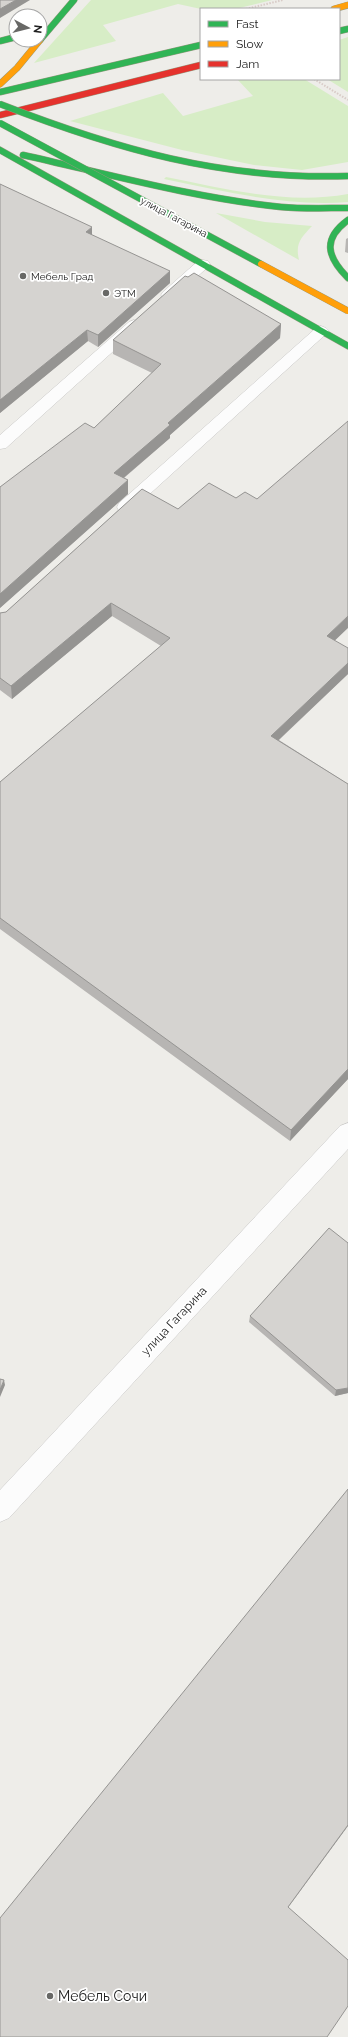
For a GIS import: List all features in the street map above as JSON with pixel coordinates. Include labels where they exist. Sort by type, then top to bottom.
[{"type":"main road","points":[[48,30],[74,0]]},
{"type":"main road","points":[[338,8],[348,5]]},
{"type":"main road","points":[[48,24],[56,20]]},
{"type":"main road","points":[[0,92],[200,44]]},
{"type":"main road","points":[[0,84],[17,68],[33,48]]},
{"type":"main road","points":[[0,115],[200,65]]},
{"type":"main road","points":[[0,104],[84,135],[139,151],[188,162],[281,176],[348,176]]},
{"type":"main road","name":"улица Гагарина","points":[[0,123],[348,311]]},
{"type":"main road","points":[[0,150],[191,192],[244,201],[283,207],[348,208]]},
{"type":"main road","points":[[0,150],[348,346]]},
{"type":"main road","points":[[348,220],[343,222],[331,234],[328,245],[329,254],[334,264],[348,278]]},
{"type":"street","name":"улица Гагарина","points":[[0,1509],[348,1133]]},
{"type":"lane","points":[[159,303],[202,264]]},
{"type":"lane","points":[[0,444],[147,313]]},
{"type":"lane","points":[[112,518],[321,331]]},
{"type":"path","points":[[250,8],[283,0]]},
{"type":"path","points":[[316,80],[348,100]]},
{"type":"green space","points":[[91,0],[272,0],[239,8],[200,9],[178,4],[103,25],[116,41],[34,63]]},
{"type":"green space","points":[[348,37],[348,92],[329,80],[340,80],[340,40]]},
{"type":"green space","points":[[238,80],[306,80],[348,106],[348,162],[302,170],[254,165],[182,150],[70,121],[163,93],[183,116],[253,96]]},
{"type":"green space","points":[[166,177],[234,191],[279,197],[325,197],[348,194],[348,202],[302,202],[255,197],[164,179]]},
{"type":"green space","points":[[216,213],[265,222],[312,226],[298,245],[299,260]]},
{"type":"building","points":[[0,0],[16,0],[0,9]]},
{"type":"building","points":[[0,184],[92,227],[86,232],[170,271],[98,335],[87,330],[0,400]]},
{"type":"building","points":[[194,273],[281,324],[168,423],[170,425],[114,473],[128,480],[0,594],[0,487],[85,423],[94,428],[161,364],[113,340],[185,276],[188,277]]},
{"type":"building","points":[[348,421],[348,616],[327,636],[348,648],[348,663],[271,736],[348,784],[348,1069],[291,1130],[0,918],[0,782],[170,638],[111,603],[11,686],[0,678],[0,613],[6,612],[142,489],[178,509],[209,483],[236,498],[245,492],[257,499]]},
{"type":"building","points":[[329,1228],[348,1243],[348,1388],[336,1390],[250,1316]]},
{"type":"building","points":[[0,1379],[4,1380],[0,1390]]},
{"type":"building","points":[[348,1489],[348,1825],[288,1907],[348,1960],[348,2006],[327,2037],[0,2037],[0,1918]]},
{"type":"traffic: fast","points":[[48,31],[74,0]]},
{"type":"traffic: fast","points":[[340,31],[348,29]]},
{"type":"traffic: fast","points":[[0,41],[8,39]]},
{"type":"traffic: fast","points":[[0,92],[200,45]]},
{"type":"traffic: fast","points":[[0,104],[82,134],[171,159],[262,175],[306,177],[348,176]]},
{"type":"traffic: fast","points":[[0,123],[261,264]]},
{"type":"traffic: fast","points":[[0,150],[348,346]]},
{"type":"traffic: fast","points":[[23,155],[216,197],[289,208],[348,208]]},
{"type":"traffic: fast","points":[[348,220],[339,226],[330,240],[331,256],[341,271],[348,278]]},
{"type":"traffic: slow","points":[[338,8],[348,5]]},
{"type":"traffic: slow","points":[[0,84],[17,68],[33,48]]},
{"type":"traffic: slow","points":[[261,264],[348,311]]},
{"type":"traffic: jam","points":[[0,115],[200,65]]},
{"type":"place","name":"Мебель Град","points":[[23,276]]},
{"type":"place","name":"ЭТМ","points":[[106,293]]},
{"type":"place","name":"Мебель Сочи","points":[[50,1996]]}]
